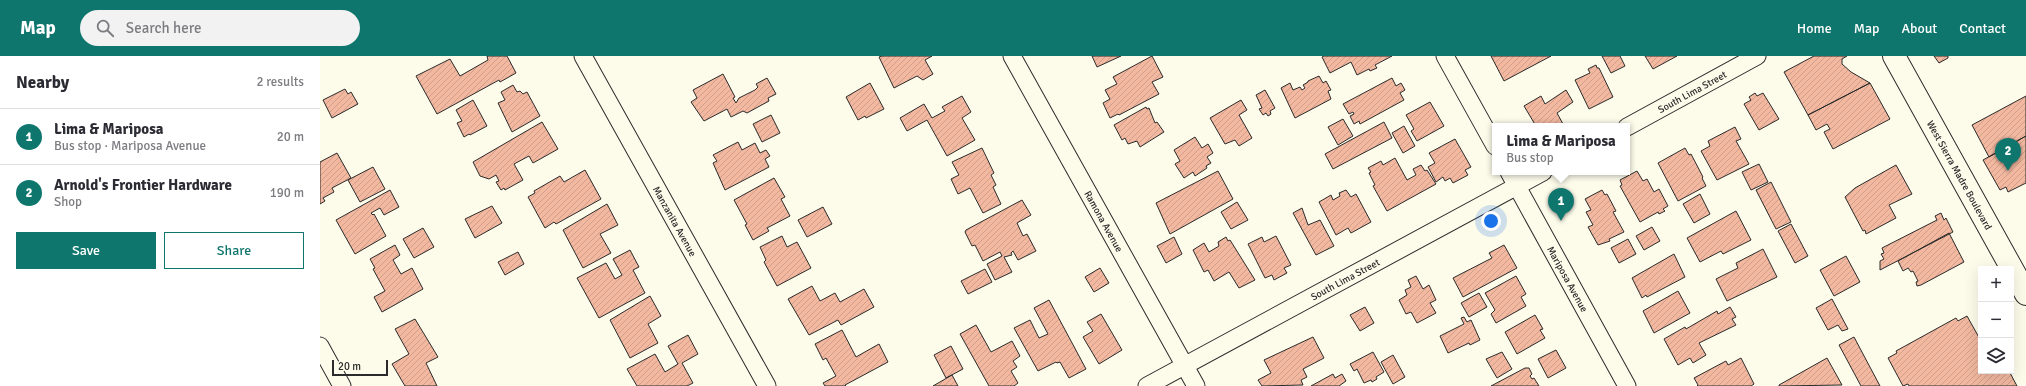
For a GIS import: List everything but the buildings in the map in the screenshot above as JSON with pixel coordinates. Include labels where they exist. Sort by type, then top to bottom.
[{"type":"street","name":"Manzanita Avenue","points":[[583,56],[767,386]]},
{"type":"street","name":"Ramona Avenue","points":[[1012,56],[1196,386]]},
{"type":"street","points":[[1445,56],[1492,141]]},
{"type":"street","name":"South Lima Street","points":[[1630,125],[1757,56]]},
{"type":"street","name":"West Sierra Madre Boulevard","points":[[1894,56],[2026,294]]},
{"type":"street","name":"South Lima Street","points":[[1147,386],[1513,179],[1530,175]]},
{"type":"street","name":"Mariposa Avenue","points":[[1513,179],[1628,386]]},
{"type":"street","points":[[320,346],[342,386]]},
{"type":"place","name":"Arnold's Frontier Hardware","points":[[2008,171]]},
{"type":"place","name":"Lima & Mariposa","points":[[1561,221]]}]
